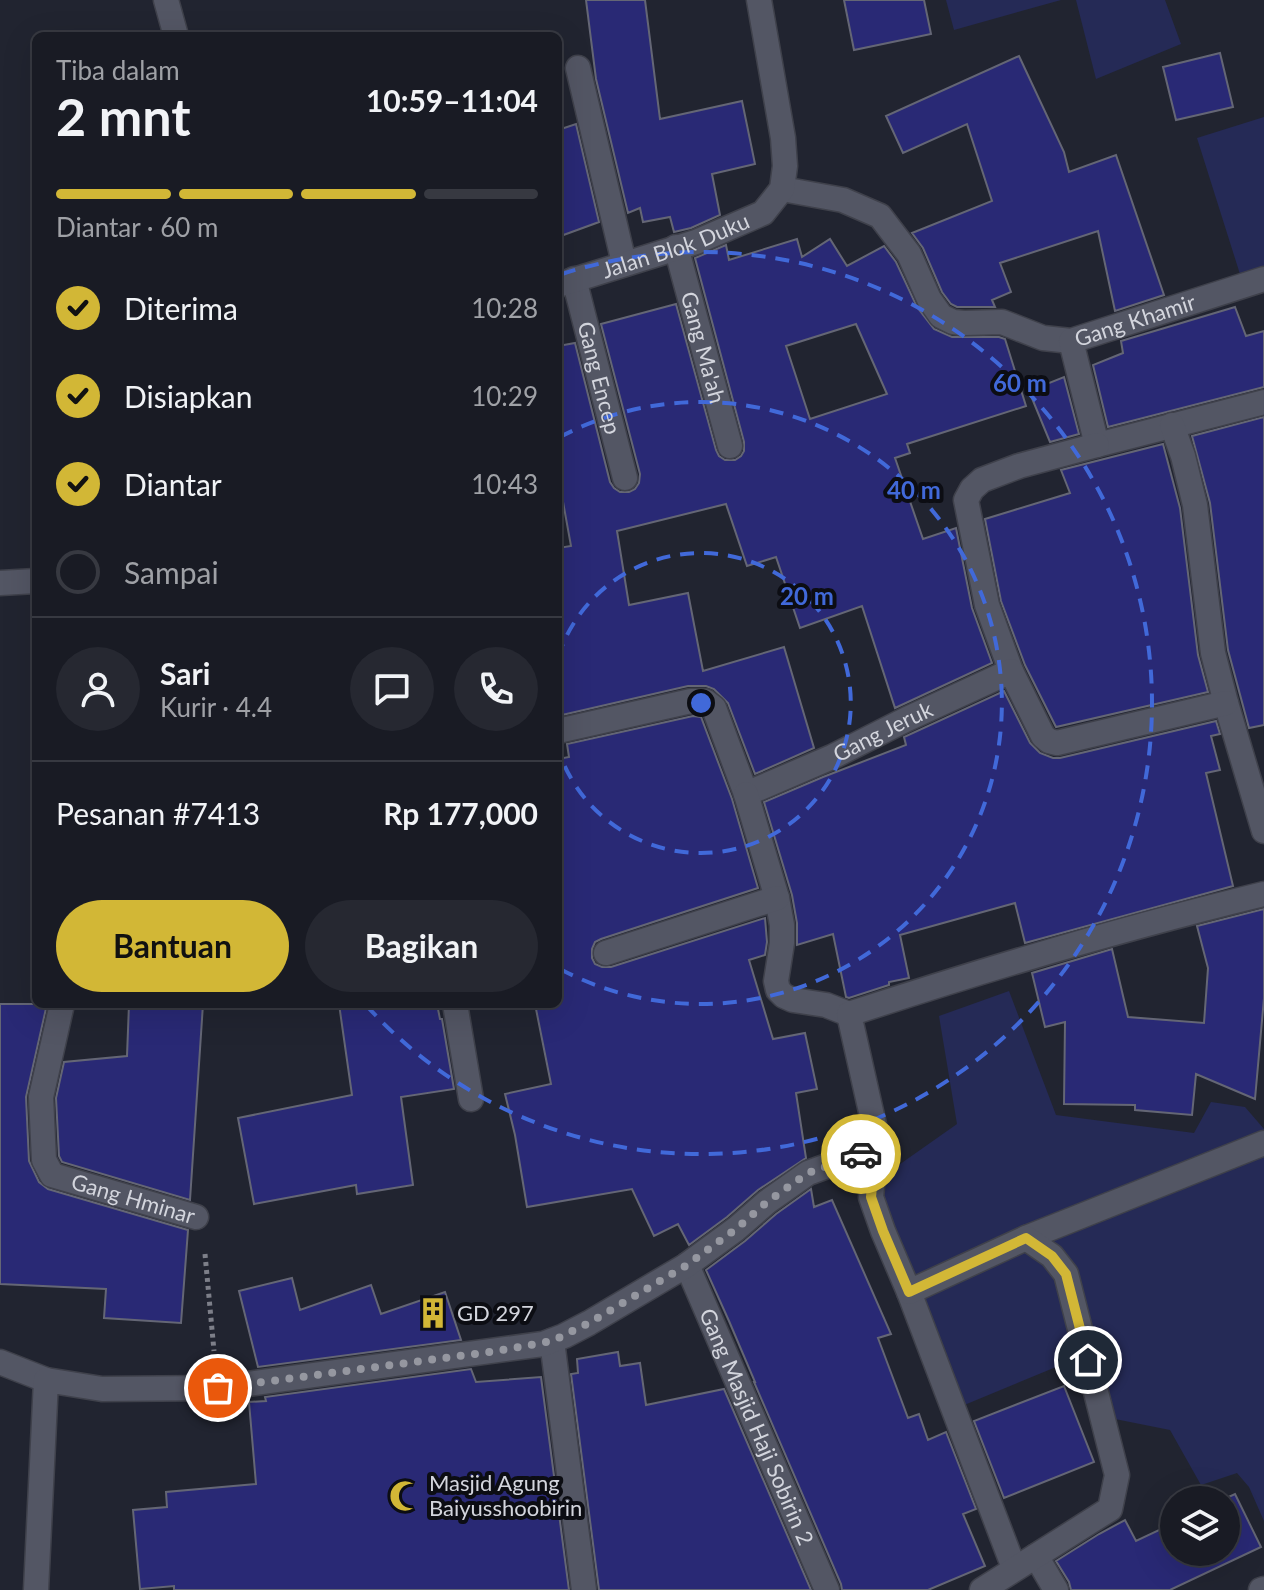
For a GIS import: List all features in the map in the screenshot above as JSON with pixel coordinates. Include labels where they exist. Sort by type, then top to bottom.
[{"type":"street","points":[[759,0],[783,138],[785,166],[782,189]]},
{"type":"street","points":[[173,2],[176,32]]},
{"type":"street","points":[[578,68],[624,263]]},
{"type":"street","name":"Jalan Blok Duku","points":[[566,282],[696,242],[763,213],[782,189]]},
{"type":"street","name":"Gang Khamir","points":[[782,189],[843,200],[880,216],[909,254],[929,299],[941,316],[953,322],[1002,322],[1043,338],[1071,341],[1264,279]]},
{"type":"street","name":"Gang Ma'ah","points":[[676,247],[730,446]]},
{"type":"street","name":"Gang Encep","points":[[566,282],[625,478]]},
{"type":"street","points":[[1071,341],[1097,445]]},
{"type":"street","points":[[1226,703],[1057,743],[1049,741],[1043,736],[1011,671],[987,605],[966,500],[982,480],[1019,466],[1264,402]]},
{"type":"street","points":[[1172,425],[1195,505],[1213,653],[1264,831]]},
{"type":"street","points":[[0,583],[32,581]]},
{"type":"street","name":"Gang Jeruk","points":[[746,794],[832,757],[1011,671]]},
{"type":"street","points":[[562,730],[691,701],[705,701],[714,708],[746,794],[777,898],[782,925],[776,981],[778,990],[793,1000],[826,1005],[849,1014],[1005,964],[1172,916],[1264,894]]},
{"type":"street","points":[[606,953],[777,898]]},
{"type":"street","name":"Gang Hminar","points":[[61,1008],[41,1097],[47,1168],[52,1175],[196,1217]]},
{"type":"street","points":[[456,1008],[471,1099]]},
{"type":"street","points":[[849,1014],[879,1147],[871,1197],[1014,1568]]},
{"type":"street","points":[[909,1292],[1026,1238],[1264,1143]]},
{"type":"street","points":[[0,1362],[46,1380],[102,1389],[218,1388],[552,1341],[589,1323],[687,1265],[808,1173],[879,1147]]},
{"type":"street","points":[[982,1590],[1110,1509],[1117,1475],[1066,1274],[1052,1256],[1026,1238]]},
{"type":"street","name":"Gang Masjid Haji Sobirin 2","points":[[687,1265],[827,1590]]},
{"type":"street","points":[[552,1341],[584,1590]]},
{"type":"street","points":[[36,1590],[46,1380]]},
{"type":"street","points":[[1036,1556],[1056,1590]]},
{"type":"path","name":"Gang Hminar","points":[[196,1217],[204,1244],[214,1361]]},
{"type":"shaded area","points":[[946,0],[1061,0],[954,30]]},
{"type":"shaded area","points":[[1076,0],[1165,0],[1181,44],[1096,79]]},
{"type":"shaded area","points":[[1264,117],[1264,284],[1245,290],[1197,138]]},
{"type":"shaded area","points":[[1009,991],[1056,1115],[1194,1133],[1211,1102],[1245,1107],[1264,1129],[1264,1521],[1249,1487],[1237,1473],[1201,1485],[1170,1430],[1115,1419],[1106,1413],[1090,1353],[945,1413],[859,1193],[957,1124],[939,1016]]},
{"type":"building","points":[[586,0],[645,0],[660,119],[742,101],[755,164],[712,174],[720,215],[674,232],[670,217],[643,222],[640,208],[628,213],[596,79]]},
{"type":"building","points":[[844,0],[924,0],[931,34],[854,50]]},
{"type":"building","points":[[1220,53],[1233,107],[1176,120],[1163,67]]},
{"type":"building","points":[[1019,56],[1064,152],[1069,172],[1116,155],[1164,295],[1115,311],[1098,231],[1000,263],[1011,292],[992,300],[995,307],[957,307],[942,292],[923,248],[912,233],[992,201],[967,124],[903,153],[886,116]]},
{"type":"building","points":[[576,124],[599,222],[562,236],[562,129]]},
{"type":"building","points":[[797,239],[802,257],[830,239],[847,266],[884,246],[896,262],[917,307],[934,329],[952,337],[1005,339],[1026,406],[907,444],[910,453],[895,458],[923,539],[956,528],[972,608],[992,663],[895,708],[862,606],[800,628],[776,557],[747,566],[726,504],[617,531],[629,605],[688,593],[703,671],[784,647],[814,748],[755,774],[728,703],[714,689],[706,686],[688,686],[562,715],[562,547],[571,546],[562,496],[562,345],[575,343],[610,482],[620,492],[629,492],[639,483],[640,474],[601,324],[676,304],[716,450],[725,460],[735,460],[744,451],[744,442],[695,258],[726,245],[729,260]],"holes":[[[856,324],[887,394],[810,419],[786,346]]]},
{"type":"building","points":[[1235,307],[1246,336],[1264,331],[1264,387],[1108,427],[1093,365],[1123,353],[1121,341]]},
{"type":"building","points":[[1064,377],[1079,434],[1050,442],[1029,391]]},
{"type":"building","points":[[1264,417],[1264,725],[1249,728],[1228,650],[1210,503],[1192,436]]},
{"type":"building","points":[[1163,444],[1180,508],[1198,655],[1208,692],[1056,727],[1025,665],[1001,601],[985,519],[1070,493],[1061,470]]},
{"type":"building","points":[[1004,691],[1030,743],[1040,753],[1053,758],[1216,721],[1220,734],[1211,736],[1220,770],[1206,773],[1233,886],[1025,943],[1015,903],[900,935],[909,978],[846,997],[833,934],[797,945],[792,895],[764,802],[906,745],[904,737]]},
{"type":"building","points":[[693,716],[701,717],[732,799],[758,888],[601,939],[595,942],[592,958],[595,964],[611,967],[765,918],[765,955],[749,960],[773,1039],[805,1033],[817,1089],[796,1093],[806,1158],[758,1190],[689,1245],[678,1224],[654,1236],[632,1189],[527,1207],[505,1094],[551,1084],[536,1008],[562,1008],[562,758],[569,757],[567,744]]},
{"type":"building","points":[[1264,909],[1264,998],[1255,1099],[1196,1074],[1192,1115],[1135,1110],[1135,1105],[1064,1104],[1065,1022],[1045,1027],[1032,973],[1112,949],[1128,1017],[1204,1023],[1208,968],[1197,926]]},
{"type":"building","points":[[0,1004],[32,1004],[32,1008],[46,1008],[26,1097],[29,1161],[39,1182],[48,1189],[188,1230],[181,1323],[104,1318],[106,1289],[0,1284]]},
{"type":"building","points":[[129,1008],[203,1008],[190,1200],[62,1162],[59,1156],[56,1098],[64,1062],[127,1056]]},
{"type":"building","points":[[340,1008],[438,1008],[454,1089],[401,1097],[413,1185],[357,1194],[356,1185],[254,1204],[238,1118],[352,1095]]},
{"type":"building","points":[[811,1189],[814,1207],[832,1200],[891,1334],[878,1338],[908,1418],[919,1414],[928,1440],[946,1432],[976,1509],[963,1514],[985,1566],[928,1590],[842,1590],[706,1270]]},
{"type":"building","points":[[292,1278],[300,1310],[371,1285],[381,1314],[445,1292],[461,1340],[258,1367],[239,1291]]},
{"type":"building","points":[[618,1352],[620,1366],[640,1363],[646,1405],[724,1389],[811,1590],[599,1590],[571,1374],[578,1373],[577,1359]]},
{"type":"building","name":"Masjid Agung Baiyusshoobirin","points":[[471,1369],[476,1382],[541,1377],[569,1590],[174,1590],[174,1586],[140,1589],[133,1510],[167,1507],[166,1492],[256,1484],[249,1402],[266,1401],[265,1397]]},
{"type":"building","points":[[1064,1386],[1094,1462],[1004,1498],[974,1421]]},
{"type":"building","points":[[1240,1504],[1261,1547],[1240,1557]]},
{"type":"building","points":[[1125,1520],[1136,1541],[1160,1530],[1160,1566],[1221,1566],[1170,1590],[1071,1590],[1056,1561]]},
{"type":"way so far","points":[[218,1388],[552,1341],[589,1323],[687,1265],[808,1173],[861,1154]]},
{"type":"place","name":"GD 297","points":[[433,1313]]},
{"type":"place","name":"Masjid Agung Baiyusshoobirin","points":[[405,1496]]},
{"type":"route","points":[[861,1154],[879,1147],[871,1197],[909,1292],[1026,1238],[1052,1256],[1066,1274],[1088,1360]]}]
